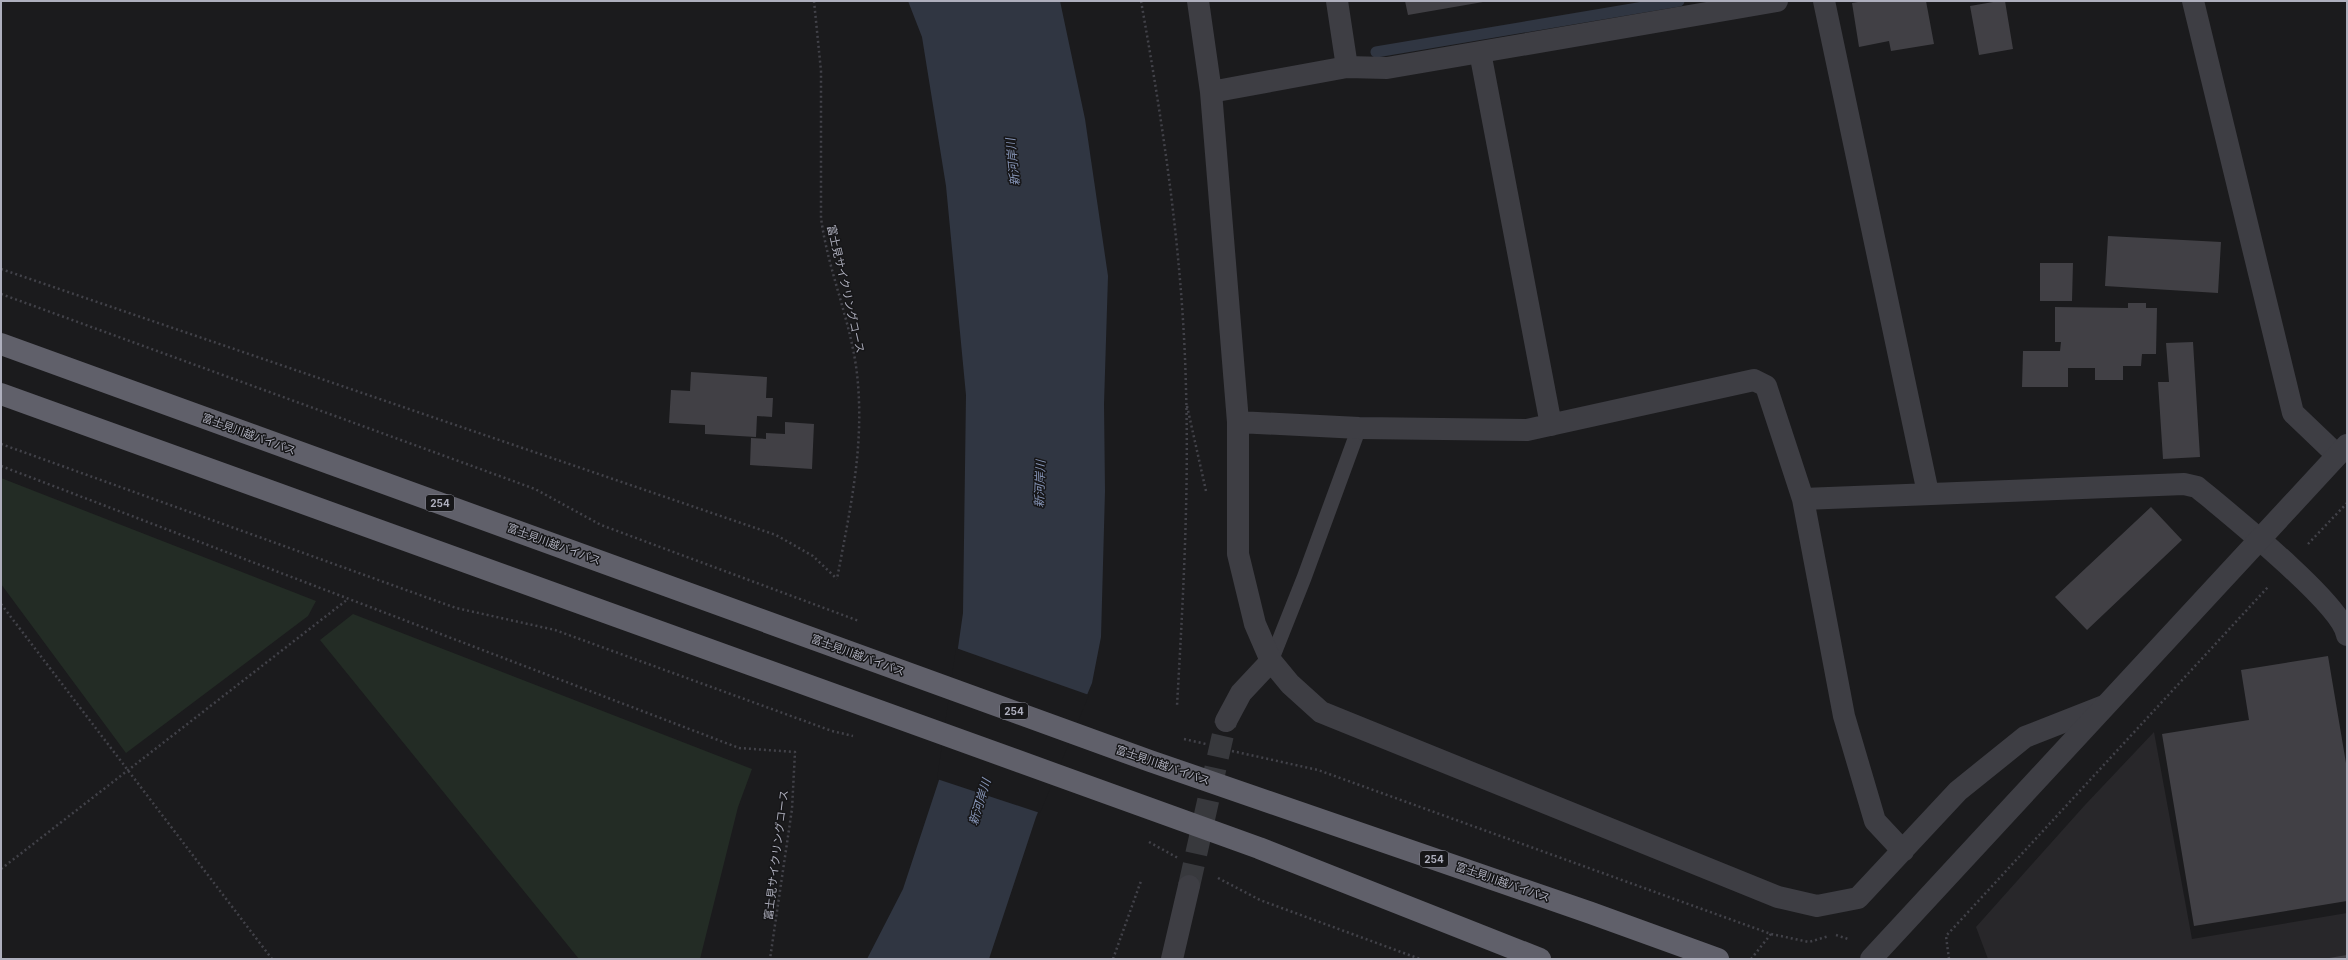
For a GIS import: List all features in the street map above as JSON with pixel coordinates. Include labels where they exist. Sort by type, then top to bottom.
[{"type":"highway","name":"富士見川越バイパス","points":[[1,344],[1150,761],[1591,913],[1718,959]]},
{"type":"highway","points":[[1,394],[1139,805],[1340,879],[1540,959]]},
{"type":"street","points":[[1198,1],[1211,92],[1238,422],[1238,554],[1256,624],[1271,661],[1290,684],[1321,712],[1778,897],[1817,906],[1858,898],[1958,791],[2025,737],[2104,706]]},
{"type":"street","points":[[1337,1],[1347,67]]},
{"type":"street","points":[[1211,92],[1347,67],[1387,68],[1777,1]]},
{"type":"street","points":[[1824,1],[1928,493]]},
{"type":"street","points":[[1876,954],[2258,538],[2342,450],[2293,413],[2193,1]]},
{"type":"street","points":[[1480,52],[1551,425]]},
{"type":"street","points":[[1238,422],[1359,428],[1527,430],[1754,380],[1766,386],[1803,499],[1844,716],[1875,821],[1903,851]]},
{"type":"street","points":[[1803,499],[2184,484],[2197,487],[2288,565],[2334,613],[2346,628],[2347,636]]},
{"type":"street","points":[[1226,721],[1241,693],[1271,661]]},
{"type":"street","points":[[1172,959],[1189,886]]},
{"type":"lane","points":[[1271,661],[1304,578],[1359,428]]},
{"type":"path","name":"富士見サイクリングコース","points":[[1,269],[776,535],[813,556],[837,579],[859,456],[860,413],[857,374],[850,334],[824,241],[822,218],[821,70],[819,28],[814,1]]},
{"type":"path","points":[[1141,1],[1172,185],[1181,288],[1186,401],[1186,564],[1177,706]]},
{"type":"path","points":[[1,294],[535,489],[601,525],[863,623]]},
{"type":"path","points":[[1186,401],[1206,493]]},
{"type":"path","points":[[1,444],[456,608],[555,630],[832,731],[860,737]]},
{"type":"path","points":[[1,466],[349,598]]},
{"type":"path","points":[[1949,959],[1946,936],[2347,503]]},
{"type":"path","name":"富士見サイクリングコース","points":[[349,598],[739,748],[795,752],[792,809],[770,959]]},
{"type":"path","points":[[1,869],[349,598]]},
{"type":"path","points":[[1,604],[272,959]]},
{"type":"path","points":[[1179,737],[1209,745]]},
{"type":"path","points":[[1231,751],[1318,770],[1771,934],[1809,942],[1836,935],[1876,954]]},
{"type":"path","points":[[1148,842],[1183,860]]},
{"type":"path","points":[[1211,875],[1260,900],[1420,959]]},
{"type":"path","points":[[1113,959],[1141,881]]},
{"type":"path","points":[[1751,959],[1771,934]]},
{"type":"shaded area","points":[[1,478],[316,601],[308,616],[126,753],[1,584]]},
{"type":"shaded area","points":[[353,614],[752,769],[738,807],[700,959],[579,959],[320,640]]},
{"type":"shaded area","points":[[2154,732],[2192,939],[2347,913],[2347,959],[1988,959],[1976,927],[2085,805]]},
{"type":"water","name":"新河岸川","points":[[908,1],[1060,1],[1085,119],[1108,276],[1104,404],[1105,491],[1101,637],[1092,683],[1036,817],[989,959],[867,959],[903,889],[939,780],[963,613],[966,395],[946,186],[922,37]]},
{"type":"pier","points":[[956,648],[1089,695],[1040,813],[937,779]]},
{"type":"building","points":[[1405,1],[1483,1],[1483,2],[1408,15]]},
{"type":"building","points":[[1864,1],[1926,1],[1934,44],[1891,51],[1889,41],[1859,47],[1852,3]]},
{"type":"building","points":[[2005,1],[2013,49],[1979,55],[1970,6]]},
{"type":"building","points":[[2108,236],[2221,242],[2218,293],[2105,286]]},
{"type":"building","points":[[2040,263],[2073,263],[2072,301],[2040,301]]},
{"type":"building","points":[[2128,303],[2146,303],[2146,308],[2157,308],[2156,354],[2142,354],[2141,366],[2123,366],[2123,380],[2095,380],[2095,368],[2068,368],[2068,387],[2022,387],[2023,351],[2060,351],[2061,342],[2055,342],[2055,307],[2128,308]]},
{"type":"building","points":[[2193,342],[2200,457],[2163,459],[2158,382],[2169,382],[2166,343]]},
{"type":"building","points":[[691,372],[767,377],[766,398],[773,398],[772,417],[757,416],[756,437],[705,434],[705,425],[669,423],[671,390],[690,391]]},
{"type":"building","points":[[785,422],[814,424],[812,469],[750,465],[751,438],[766,439],[766,433],[785,434]]},
{"type":"building","points":[[2151,507],[2182,540],[2087,630],[2055,597]]},
{"type":"building","points":[[2328,656],[2347,769],[2347,901],[2194,926],[2162,734],[2249,720],[2241,670]]},
{"type":"building","points":[[2347,955],[2347,959],[2329,958]]},
{"type":"waterway","points":[[1376,52],[1679,1]]},
{"type":"tunnel","points":[[1189,886],[1226,721]]}]
